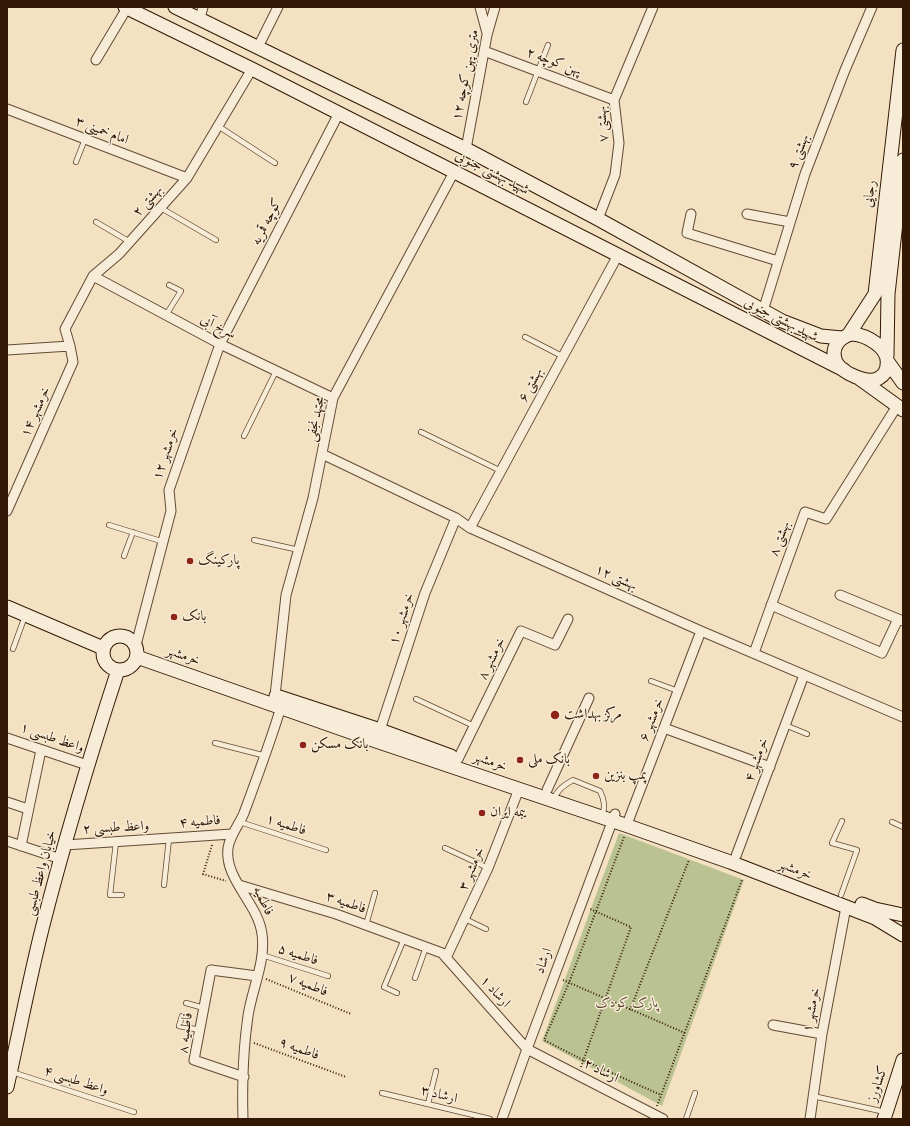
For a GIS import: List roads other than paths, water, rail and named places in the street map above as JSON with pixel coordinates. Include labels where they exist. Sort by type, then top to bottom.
[{"type":"street","name":"شهید بهشتی جنوبی","points":[[126,7],[252,69],[844,370]]},
{"type":"street","points":[[96,60],[126,7]]},
{"type":"street","name":"شهید بهشتی جنوبی","points":[[175,7],[201,13],[258,47],[466,149],[598,219],[782,321],[821,336],[846,336]]},
{"type":"street","points":[[258,47],[278,7]]},
{"type":"street","points":[[480,7],[487,35]]},
{"type":"street","name":"۱۲ متری پهن کوچه","points":[[466,149],[487,35],[495,7]]},
{"type":"street","name":"بهشتی ۷","points":[[598,219],[615,175],[619,143],[614,100],[654,7]]},
{"type":"street","name":"بهشتی ۹","points":[[763,311],[810,160],[845,70],[872,7]]},
{"type":"street","name":"رجایی","points":[[846,336],[875,294],[903,50]]},
{"type":"street","name":"پهن کوچه ۲","points":[[484,51],[614,100]]},
{"type":"street","name":"بهشتی ۲","points":[[70,346],[65,329],[93,276],[119,254],[187,178],[252,69]]},
{"type":"street","name":"امام خمینی ۳","points":[[7,109],[187,178]]},
{"type":"street","name":"کوچه قمریه","points":[[220,344],[338,113]]},
{"type":"street","name":"رجایی","points":[[888,359],[888,294],[903,160]]},
{"type":"street","name":"مجتهد نجفی","points":[[275,696],[286,595],[313,498],[333,398],[454,172]]},
{"type":"street","points":[[557,224],[568,204]]},
{"type":"street","points":[[691,214],[686,233],[778,261]]},
{"type":"street","points":[[747,214],[790,222]]},
{"type":"street","name":"بهشتی ۶","points":[[470,528],[618,255]]},
{"type":"street","name":"سرخ آبی","points":[[93,276],[220,344],[333,398]]},
{"type":"street","points":[[900,408],[860,379],[844,370],[836,361],[834,355],[834,349],[837,343],[846,336],[858,334],[879,346],[884,350],[903,383]]},
{"type":"street","name":"خرمشهر ۱۲","points":[[137,651],[171,511],[169,490],[220,344]]},
{"type":"street","points":[[7,350],[70,346]]},
{"type":"street","name":"خرمشهر ۱۴","points":[[7,510],[73,362],[70,346]]},
{"type":"street","points":[[860,379],[873,381],[879,378],[887,369],[888,359]]},
{"type":"street","name":"بهشتی ۸","points":[[754,653],[805,512],[826,519],[900,408]]},
{"type":"street","name":"بهشتی ۱۲","points":[[322,454],[456,518],[470,528],[701,631],[903,717]]},
{"type":"street","name":"خرمشهر ۱۰","points":[[380,730],[425,593],[456,518]]},
{"type":"street","points":[[771,606],[882,653],[901,620],[840,595]]},
{"type":"street","points":[[7,607],[103,648]]},
{"type":"street","name":"خرمشهر ۸","points":[[458,759],[521,630],[556,646],[568,619]]},
{"type":"street","name":"خرمشهر ۶","points":[[629,822],[701,631]]},
{"type":"street","points":[[116,635],[128,637],[137,651],[135,662],[128,668],[118,670],[112,668],[104,660],[102,654],[103,648],[110,638],[116,635]]},
{"type":"street","name":"خرمشهر","points":[[137,651],[380,730],[608,815],[736,856],[875,913]]},
{"type":"street","name":"خرمشهر","points":[[137,651],[281,707],[519,789],[552,795]]},
{"type":"street","name":"خیابان واعظ طبسی","points":[[7,1087],[42,931],[64,845],[87,765],[118,670]]},
{"type":"street","name":"خرمشهر ۴","points":[[736,856],[804,675]]},
{"type":"street","points":[[552,795],[588,698]]},
{"type":"street","name":"فاطمیه","points":[[243,1119],[248,1016],[262,955],[262,934],[256,913],[233,875],[228,862],[228,848],[232,834],[240,822],[266,756],[281,707]]},
{"type":"street","points":[[664,728],[770,767]]},
{"type":"street","name":"واعظ طبسی ۱","points":[[7,738],[87,765]]},
{"type":"street","points":[[22,846],[28,809],[41,750]]},
{"type":"street","name":"خرمشهر ۳","points":[[444,956],[464,920],[488,868],[519,789]]},
{"type":"street","points":[[7,802],[28,809]]},
{"type":"street","name":"ارشاد","points":[[502,1119],[580,906],[608,815]]},
{"type":"street","name":"خرمشهر","points":[[629,822],[693,849],[844,901]]},
{"type":"street","name":"فاطمیه ۴","points":[[170,838],[232,834]]},
{"type":"street","name":"واعظ طبسی ۲","points":[[64,845],[170,838]]},
{"type":"street","points":[[7,841],[61,859]]},
{"type":"street","name":"فاطمیه ۳","points":[[239,885],[336,914],[426,947],[444,956]]},
{"type":"street","name":"خرمشهر ۱","points":[[810,1119],[822,1034],[844,901]]},
{"type":"street","points":[[875,913],[903,915]]},
{"type":"street","points":[[875,913],[903,935]]},
{"type":"street","name":"ارشاد ۱","points":[[444,956],[527,1049]]},
{"type":"street","name":"فاطمیه ۸","points":[[244,1077],[194,1060],[210,970],[257,976]]},
{"type":"street","points":[[773,1025],[822,1034]]},
{"type":"street","name":"ارشاد ۲","points":[[527,1049],[663,1119]]},
{"type":"street","name":"کشاورز","points":[[885,1116],[903,1060]]},
{"type":"lane","points":[[526,102],[548,45]]},
{"type":"lane","points":[[218,126],[275,163]]},
{"type":"lane","points":[[76,162],[85,139]]},
{"type":"lane","points":[[161,208],[216,240]]},
{"type":"lane","points":[[96,222],[130,242]]},
{"type":"lane","points":[[166,316],[181,291],[169,285]]},
{"type":"lane","points":[[525,337],[562,356]]},
{"type":"lane","points":[[244,436],[276,371]]},
{"type":"lane","points":[[421,432],[501,471]]},
{"type":"lane","points":[[109,525],[164,542]]},
{"type":"lane","points":[[124,556],[133,532]]},
{"type":"lane","points":[[254,540],[299,550]]},
{"type":"lane","points":[[13,649],[25,615]]},
{"type":"lane","points":[[651,681],[678,691]]},
{"type":"lane","points":[[416,699],[474,726]]},
{"type":"lane","points":[[785,725],[807,734]]},
{"type":"lane","points":[[215,743],[266,756]]},
{"type":"lane","points":[[552,795],[573,780],[600,791],[608,815]]},
{"type":"lane","points":[[842,821],[832,842],[857,850],[844,901]]},
{"type":"lane","name":"فاطمیه ۱","points":[[240,822],[326,850]]},
{"type":"lane","points":[[892,822],[903,827]]},
{"type":"lane","points":[[164,885],[170,838]]},
{"type":"lane","points":[[116,842],[110,895],[122,895]]},
{"type":"lane","points":[[445,848],[488,868]]},
{"type":"lane","points":[[366,925],[375,893]]},
{"type":"lane","points":[[464,920],[486,929]]},
{"type":"lane","points":[[397,993],[384,987],[404,939]]},
{"type":"lane","points":[[415,978],[426,947]]},
{"type":"lane","name":"فاطمیه ۵","points":[[262,955],[328,976]]},
{"type":"lane","points":[[186,1003],[204,1008]]},
{"type":"lane","points":[[182,1016],[179,1026],[200,1030]]},
{"type":"lane","points":[[428,1104],[436,1071]]},
{"type":"lane","name":"واعظ طبسی ۴","points":[[10,1072],[134,1112]]},
{"type":"lane","name":"ارشاد ۳","points":[[382,1093],[490,1119]]},
{"type":"lane","points":[[686,1119],[696,1093]]},
{"type":"lane","points":[[813,1096],[885,1116]]},
{"type":"place","name":"پارکینگ","points":[[190,561]]},
{"type":"place","name":"بانک","points":[[174,617]]},
{"type":"place","name":"مرکز بهداشت","points":[[555,715]]},
{"type":"place","name":"بانک مسکن","points":[[303,745]]},
{"type":"place","name":"بانک ملی","points":[[520,760]]},
{"type":"place","name":"پمپ بنزین","points":[[596,776]]},
{"type":"place","name":"یبمه ایران","points":[[482,813]]},
{"type":"park label","name":"پارک کودک","points":[[627,1004]]}]
